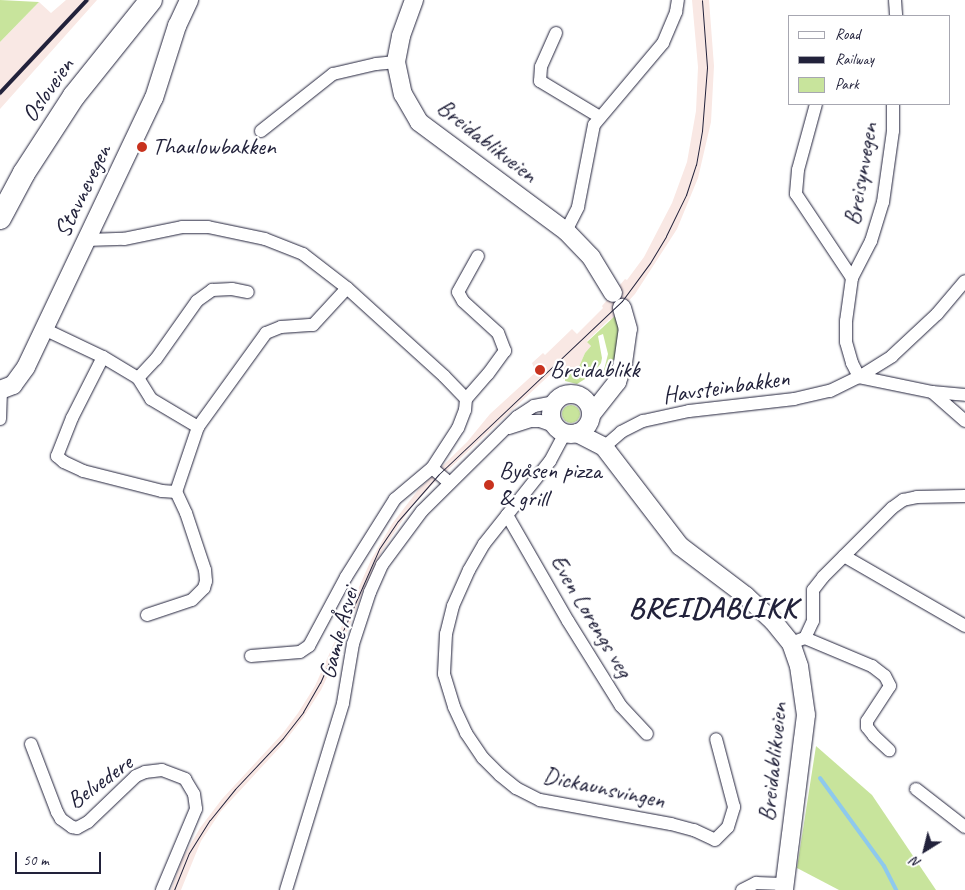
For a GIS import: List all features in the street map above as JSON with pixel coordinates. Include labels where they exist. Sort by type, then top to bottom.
[{"type":"highway","name":"Osloveien","points":[[0,218],[24,173],[70,103],[151,0]]},
{"type":"street","name":"Stavnevegen","points":[[0,419],[0,390],[13,385],[20,378],[44,329],[154,98],[177,26],[188,0]]},
{"type":"street","name":"Breidablikveien","points":[[414,0],[401,36],[396,62],[403,94],[419,122],[566,231],[592,257],[613,292]]},
{"type":"street","points":[[566,231],[578,207],[590,138],[600,117],[662,43],[670,28],[678,0]]},
{"type":"street","points":[[895,0],[896,15]]},
{"type":"street","points":[[556,33],[543,61],[540,81],[600,117]]},
{"type":"street","points":[[261,131],[333,74],[376,64],[396,62]]},
{"type":"street","name":"Breisynvegen","points":[[816,105],[798,170],[796,194],[852,278]]},
{"type":"street","name":"Breisynvegen","points":[[859,377],[852,363],[846,342],[846,321],[852,278],[870,241],[883,202],[893,130],[894,105]]},
{"type":"street","points":[[86,240],[124,239],[182,227],[234,231],[266,239],[295,250],[320,266],[347,288],[444,376],[466,400]]},
{"type":"street","points":[[251,656],[300,652],[309,646],[346,577],[395,499],[432,468],[458,428],[465,410],[466,400],[505,351],[498,333],[463,301],[458,292],[478,256]]},
{"type":"street","name":"Havsteinbakken","points":[[604,447],[621,432],[642,421],[689,412],[794,399],[830,391],[859,377],[892,356],[937,314],[965,281]]},
{"type":"street","points":[[147,615],[192,600],[204,588],[206,581],[189,523],[176,492],[198,427],[266,333],[281,326],[313,325],[347,288]]},
{"type":"street","points":[[138,378],[156,359],[197,301],[212,290],[232,289],[248,292]]},
{"type":"street","points":[[622,308],[628,329],[623,363],[617,382],[590,417],[586,427],[565,430],[550,411],[554,402],[563,395],[579,395],[601,385],[623,363]]},
{"type":"street","points":[[44,329],[103,357],[138,378],[152,399],[198,427]]},
{"type":"street","points":[[103,357],[72,418],[57,456],[64,462],[83,471],[162,491],[176,492]]},
{"type":"street","points":[[859,377],[932,392],[965,395]]},
{"type":"street","points":[[932,392],[965,421]]},
{"type":"street","points":[[579,395],[589,405],[590,417]]},
{"type":"street","name":"Gamle Åsvei","points":[[286,890],[343,703],[353,644],[370,592],[382,565],[398,540],[422,511],[526,410],[534,406],[554,402]]},
{"type":"street","name":"Breidablikveien","points":[[590,417],[600,434],[604,447],[680,546],[746,596],[773,621],[798,640],[799,666],[806,715],[783,887]]},
{"type":"street","name":"Gamle Åsvei","points":[[506,429],[530,421],[540,421],[565,430]]},
{"type":"street","name":"Breidablikveien","points":[[565,430],[604,447]]},
{"type":"street","name":"Dickaunsvingen","points":[[565,430],[550,461],[484,544],[469,570],[453,606],[446,634],[444,674],[454,707],[466,733],[484,758],[516,788],[540,800],[671,824],[694,830],[715,840],[728,827],[734,807],[716,739]]},
{"type":"street","points":[[432,468],[450,483]]},
{"type":"street","points":[[889,750],[867,727],[867,721],[890,686],[886,676],[872,666],[798,640],[813,622],[813,590],[844,556],[903,500],[917,497],[965,496]]},
{"type":"street","name":"Even Lorengs veg","points":[[507,515],[568,621],[621,706],[646,734]]},
{"type":"street","points":[[844,556],[965,626]]},
{"type":"street","name":"Belvedere","points":[[31,744],[57,812],[61,819],[72,827],[77,828],[88,822],[136,776],[145,772],[162,770],[185,779],[194,794],[196,809],[162,890]]},
{"type":"street","points":[[916,789],[965,826]]},
{"type":"street","points":[[742,890],[756,883],[783,887]]},
{"type":"shaded area","points":[[66,0],[97,0],[0,109],[0,42],[39,2],[51,13]]},
{"type":"shaded area","points":[[692,0],[709,0],[714,66],[711,122],[698,178],[677,229],[635,294],[611,320],[587,341],[591,346],[585,353],[578,369],[564,370],[561,373],[556,369],[434,483],[410,509],[382,551],[321,690],[303,718],[282,745],[221,811],[201,841],[181,890],[171,890],[182,859],[200,828],[222,799],[283,733],[315,686],[371,560],[392,524],[418,490],[467,442],[490,414],[536,372],[532,363],[543,353],[545,355],[572,329],[577,334],[603,308],[602,306],[625,279],[627,280],[644,257],[672,203],[687,162],[696,111],[698,67]]},
{"type":"green space","points":[[0,0],[39,2],[0,42]]},
{"type":"green space","points":[[617,314],[621,328],[617,354],[602,378],[608,354],[603,334],[598,336],[602,358],[601,363],[593,374],[577,384],[565,381],[565,379],[560,377],[557,378],[564,370],[578,369],[585,353],[591,346],[587,342]]},
{"type":"green space","points":[[571,405],[577,408],[580,414],[577,420],[571,423],[565,420],[562,414],[565,408]]},
{"type":"green space","points":[[816,746],[872,795],[936,890],[839,890],[797,868]]},
{"type":"waterway","points":[[820,778],[884,866],[896,890]]},
{"type":"tram line","points":[[174,890],[189,853],[210,820],[235,789],[283,738],[303,712],[320,683],[379,549],[398,521],[439,474],[622,301],[650,263],[666,236],[686,195],[696,165],[702,131],[707,67],[702,0]]},
{"type":"railway","points":[[0,93],[87,0]]},
{"type":"place","name":"Thaulowbakken","points":[[142,147]]},
{"type":"place","name":"Breidablikk","points":[[540,370]]},
{"type":"place","name":"Byåsen pizza & grill","points":[[489,485]]},
{"type":"district","name":"BREIDABLIKK","points":[[713,608]]}]
